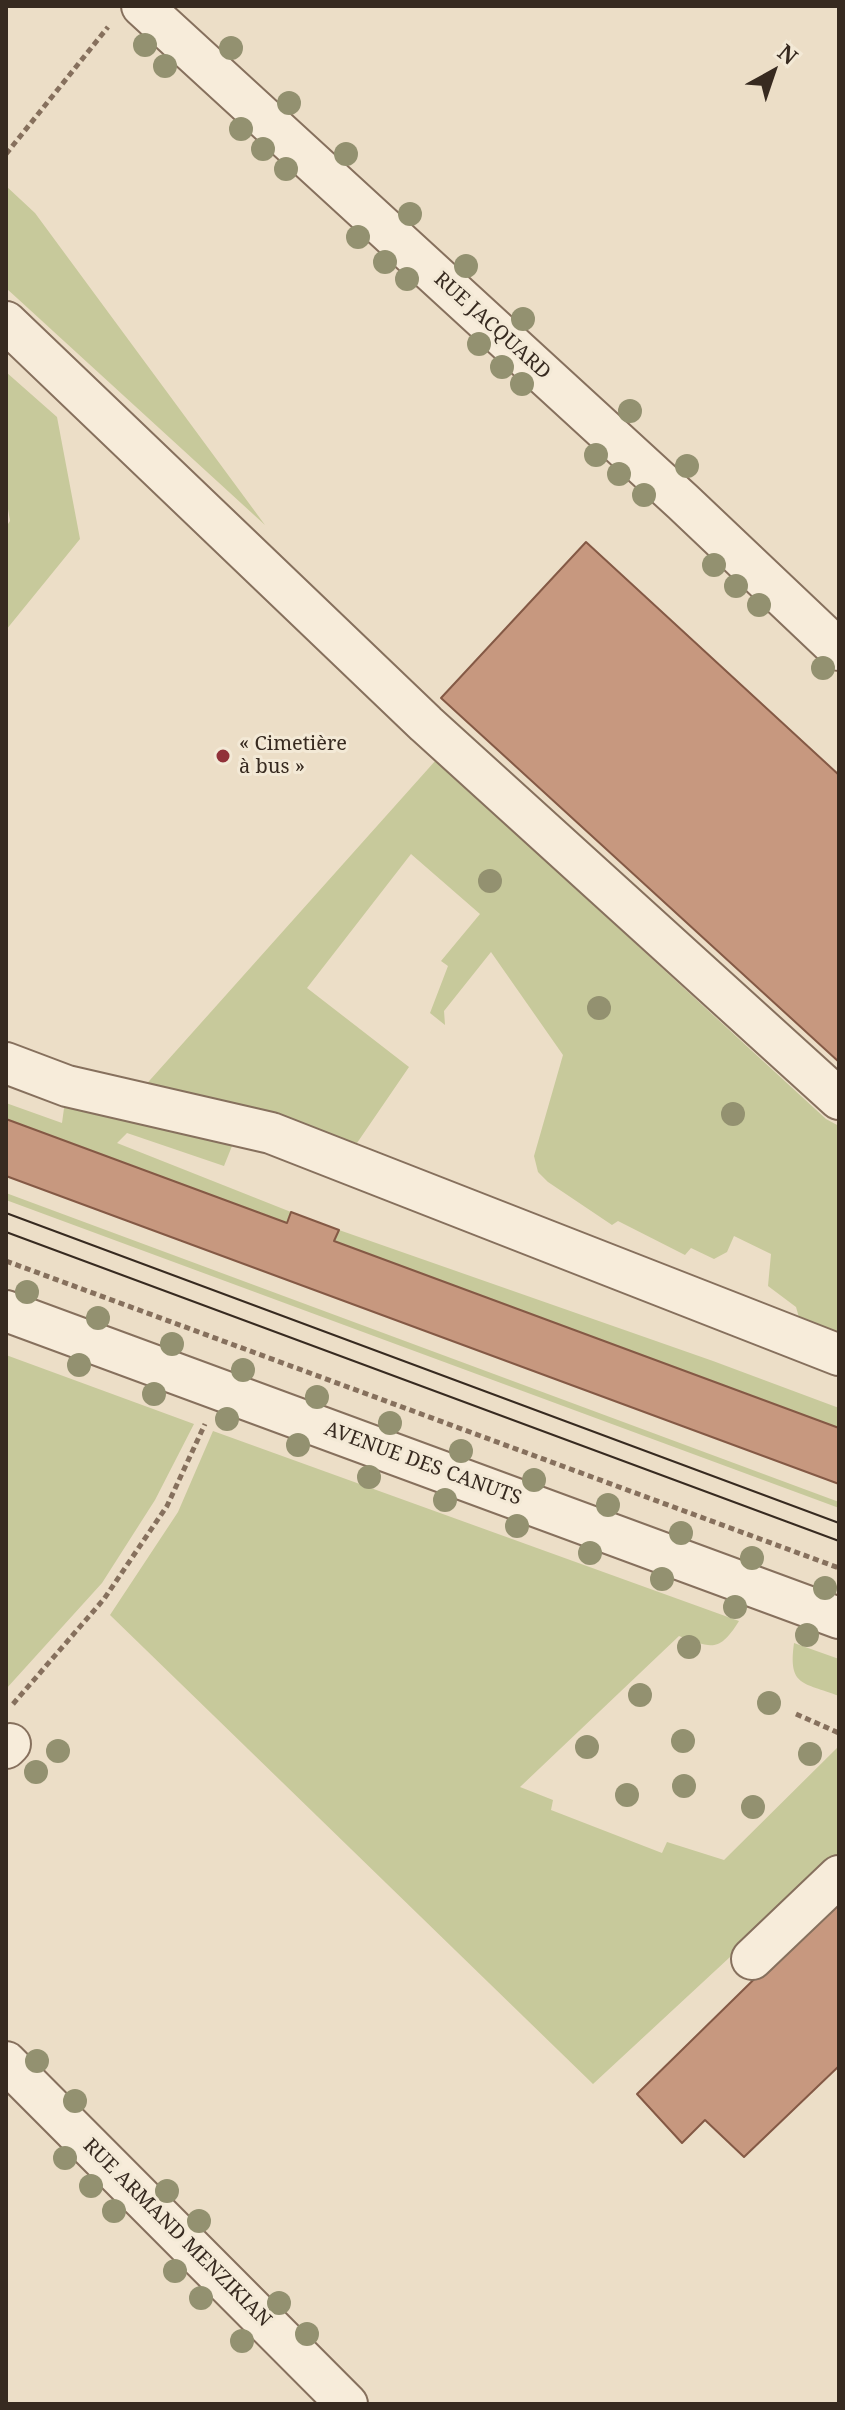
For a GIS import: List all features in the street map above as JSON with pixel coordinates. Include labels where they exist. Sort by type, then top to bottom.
[{"type":"street","name":"RUE JACQUARD","points":[[128,12],[661,482],[839,650]]},
{"type":"street","points":[[6,322],[426,724],[839,1099]]},
{"type":"street","points":[[6,1063],[67,1086],[271,1133],[839,1355]]},
{"type":"street","name":"AVENUE DES CANUTS","points":[[6,1311],[839,1618]]},
{"type":"street","points":[[752,1959],[839,1876]]},
{"type":"street","name":"RUE ARMAND MENZIKIAN","points":[[6,2062],[347,2404]]},
{"type":"path","points":[[6,154],[128,12]]},
{"type":"path","points":[[6,1261],[839,1568]]},
{"type":"path","points":[[8,1746],[9,1709],[112,1587],[167,1506],[206,1423]]},
{"type":"path","points":[[796,1714],[839,1733]]},
{"type":"green space","points":[[6,186],[35,213],[265,525],[6,288]]},
{"type":"green space","points":[[6,372],[57,417],[80,539],[6,630],[6,527],[10,521],[6,497]]},
{"type":"green space","points":[[436,760],[826,1119],[839,1126],[839,1336],[800,1321],[796,1307],[768,1286],[771,1254],[734,1236],[727,1252],[714,1259],[691,1248],[685,1255],[618,1221],[612,1225],[538,1172],[534,1156],[563,1055],[491,952],[444,1011],[445,1025],[430,1013],[448,966],[441,961],[480,914],[411,854],[307,988],[409,1067],[357,1143],[142,1089]]},
{"type":"green space","points":[[65,1101],[236,1136],[224,1166],[127,1133],[117,1143],[291,1212],[287,1223],[6,1119],[6,1103],[62,1123]]},
{"type":"green space","points":[[6,1193],[839,1502],[839,1508],[6,1200]]},
{"type":"green space","points":[[339,1230],[839,1408],[839,1428],[334,1241]]},
{"type":"green space","points":[[6,1355],[194,1424],[155,1500],[102,1583],[6,1689]]},
{"type":"green space","points":[[213,1431],[739,1621],[726,1639],[714,1645],[679,1636],[520,1787],[553,1800],[551,1810],[662,1853],[667,1842],[724,1860],[839,1746],[839,1856],[593,2084],[110,1615],[178,1512]]},
{"type":"green space","points":[[794,1643],[839,1659],[839,1696],[801,1681],[793,1668]]},
{"type":"building","points":[[586,542],[839,775],[839,1062],[441,698]]},
{"type":"building","points":[[6,1119],[287,1223],[291,1212],[339,1230],[334,1241],[839,1428],[839,1484],[6,1176]]},
{"type":"building","points":[[839,1896],[839,2066],[744,2157],[705,2120],[682,2143],[637,2094]]},
{"type":"tram line","points":[[6,1213],[839,1523]]},
{"type":"tram line","points":[[6,1232],[839,1541]]},
{"type":"place","name":"« Cimetière à bus »","points":[[223,756]]}]
